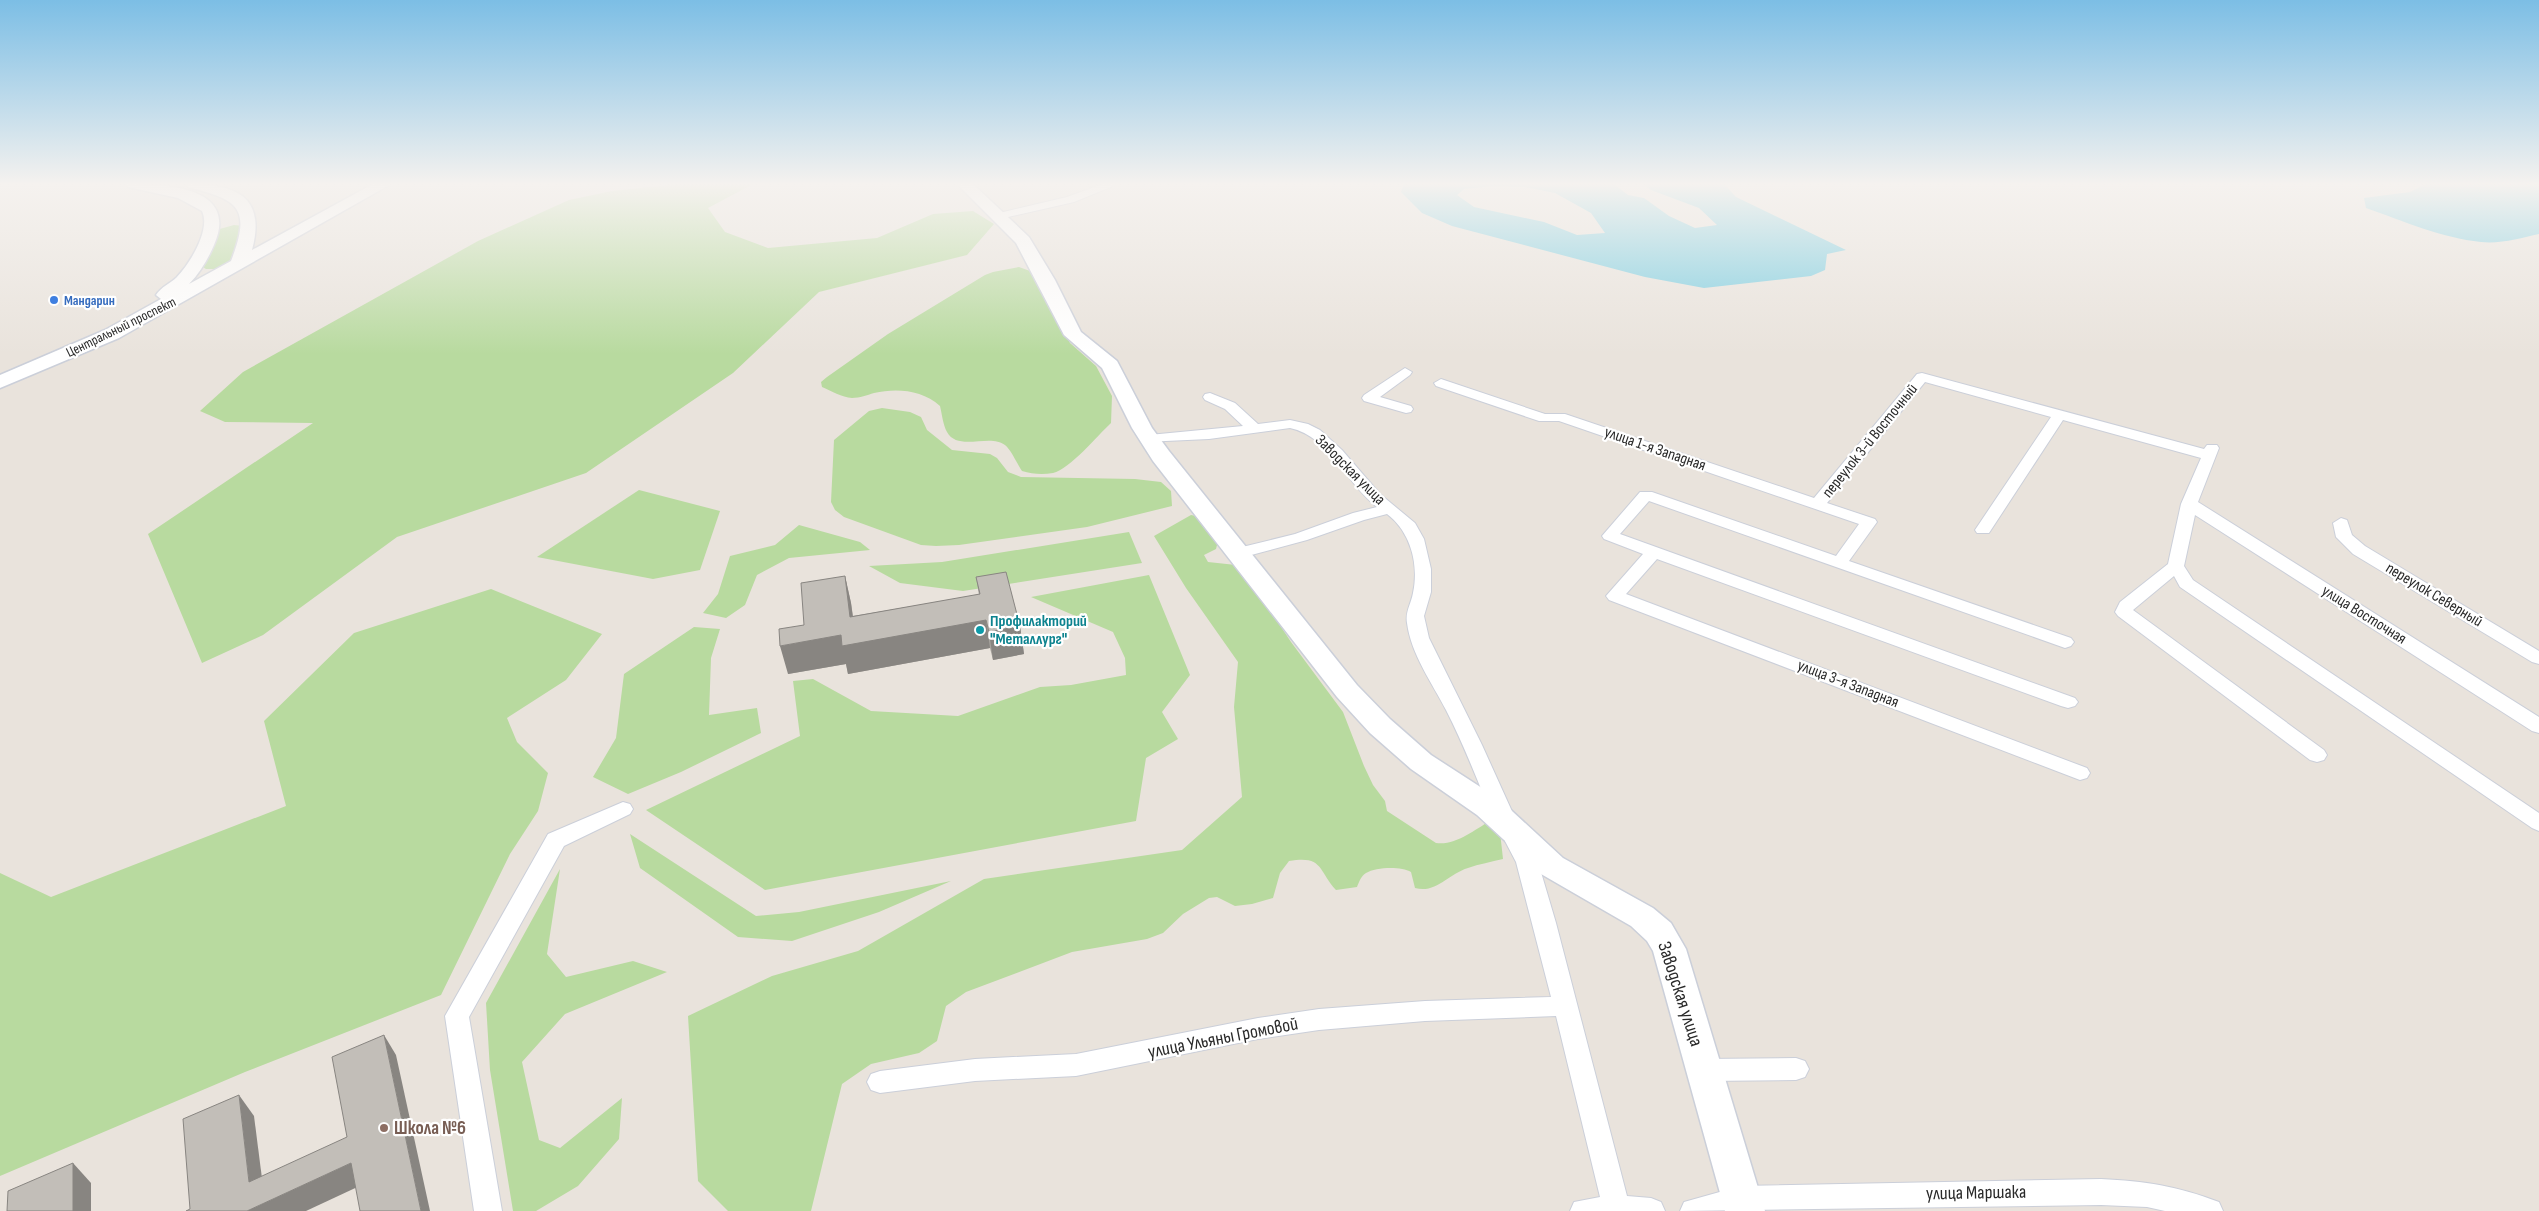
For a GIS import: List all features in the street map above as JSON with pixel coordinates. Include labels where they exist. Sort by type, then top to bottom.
[{"type":"street","name":"Центральный проспект","points":[[0,375],[60,351],[131,316],[175,287],[196,263],[206,241]]},
{"type":"street","points":[[196,263],[194,272],[197,274],[235,267],[245,250],[246,241]]},
{"type":"street","name":"Центральный проспект","points":[[0,382],[112,334],[283,241]]},
{"type":"street","name":"Заводская улица","points":[[1023,241],[1027,245],[1073,334],[1113,369],[1149,439],[1347,691],[1380,726],[1421,762],[1488,807],[1552,866],[1642,917],[1659,932],[1669,948],[1743,1205]]},
{"type":"street","points":[[1405,372],[1369,398],[1406,409]]},
{"type":"street","name":"переулок 3-й Восточный","points":[[1818,504],[1922,377],[2059,415]]},
{"type":"street","name":"улица 1-я Западная","points":[[1441,383],[1544,418],[1560,417],[1869,522],[1840,562]]},
{"type":"street","points":[[1210,397],[1230,406],[1255,429]]},
{"type":"street","points":[[1983,530],[2059,415],[2210,452],[2188,504],[2176,566],[2126,606],[2124,612],[2317,755]]},
{"type":"street","name":"Заводская улица","points":[[1149,439],[1209,435],[1290,424],[1305,428],[1328,446],[1374,496],[1408,525],[1417,544],[1422,586],[1415,618],[1418,630],[1506,822]]},
{"type":"street","points":[[2065,642],[1646,495],[1610,536],[2068,702]]},
{"type":"street","name":"улица Восточная","points":[[2188,504],[2539,726]]},
{"type":"street","points":[[1240,553],[1301,536],[1359,516],[1390,509]]},
{"type":"street","name":"переулок Северный","points":[[2342,524],[2344,537],[2359,550],[2538,658]]},
{"type":"street","name":"улица 3-я Западная","points":[[1654,552],[1615,596],[2080,773]]},
{"type":"street","points":[[2176,566],[2186,583],[2539,823]]},
{"type":"street","points":[[488,1211],[457,1016],[556,840],[623,809]]},
{"type":"street","points":[[1506,822],[1523,852],[1532,876],[1616,1209]]},
{"type":"street","name":"улица Ульяны Громовой","points":[[880,1082],[990,1069],[1056,1068],[1143,1054],[1282,1025],[1335,1018],[1375,1014],[1566,1006]]},
{"type":"street","points":[[1704,1070],[1796,1069]]},
{"type":"street","name":"улица Маршака","points":[[1694,1211],[1743,1205],[1958,1192],[2101,1192],[2147,1194],[2190,1204],[2209,1211]]},
{"type":"street","points":[[1584,1211],[1616,1209],[1651,1211]]},
{"type":"green space","points":[[212,241],[240,241],[235,261],[220,269],[206,269],[203,267]]},
{"type":"green space","points":[[478,241],[748,241],[768,248],[850,241],[980,241],[967,255],[819,292],[733,373],[586,473],[397,537],[263,635],[202,663],[148,534],[313,423],[225,422],[200,411],[243,372]]},
{"type":"green space","points":[[1019,267],[1030,271],[1070,343],[1096,366],[1112,396],[1111,423],[1075,459],[1060,470],[1041,474],[1022,471],[1008,448],[999,442],[966,442],[952,438],[947,432],[940,406],[917,394],[891,391],[852,398],[822,387],[821,382],[827,377],[888,334],[985,275]]},
{"type":"green space","points":[[882,408],[910,412],[921,417],[927,430],[952,450],[990,454],[997,458],[1008,472],[1021,477],[1135,479],[1161,482],[1171,491],[1172,506],[1087,527],[959,545],[921,545],[844,517],[835,510],[831,502],[834,440],[869,411]]},
{"type":"green space","points":[[639,490],[720,511],[700,570],[653,579],[537,557]]},
{"type":"green space","points":[[1191,515],[1201,517],[1218,541],[1216,549],[1204,555],[1208,562],[1236,565],[1247,575],[1291,642],[1343,712],[1364,766],[1373,785],[1385,801],[1387,811],[1436,843],[1457,840],[1490,821],[1500,832],[1503,859],[1476,865],[1429,888],[1415,888],[1411,872],[1407,870],[1388,868],[1376,869],[1366,873],[1361,877],[1357,887],[1336,890],[1314,862],[1308,860],[1289,861],[1280,873],[1273,898],[1252,904],[1235,906],[1217,897],[1209,898],[1183,914],[1163,933],[1147,939],[1072,952],[966,992],[946,1006],[937,1041],[919,1053],[871,1064],[842,1084],[811,1211],[728,1211],[698,1181],[688,1016],[772,976],[858,951],[984,879],[1182,850],[1242,797],[1234,707],[1238,662],[1186,588],[1154,536]]},
{"type":"green space","points":[[799,525],[860,542],[870,550],[789,558],[757,575],[745,605],[726,618],[703,613],[718,594],[730,556],[775,545]]},
{"type":"green space","points":[[1129,532],[1142,563],[963,591],[900,583],[869,566],[942,562]]},
{"type":"green space","points":[[1149,575],[1190,675],[1162,712],[1178,739],[1146,758],[1136,821],[765,890],[646,810],[800,736],[793,681],[813,679],[871,711],[958,716],[1040,687],[1071,685],[1126,675],[1125,658],[1113,632],[1031,597]]},
{"type":"green space","points":[[491,589],[602,634],[566,680],[507,718],[517,742],[548,773],[538,811],[510,854],[441,995],[245,1072],[0,1176],[0,873],[51,897],[286,806],[264,721],[354,633]]},
{"type":"green space","points":[[694,627],[720,629],[711,658],[709,715],[757,708],[761,733],[681,772],[628,794],[593,777],[616,738],[624,674]]},
{"type":"green space","points":[[630,834],[756,916],[799,912],[951,881],[879,912],[792,941],[738,937],[640,868]]},
{"type":"green space","points":[[560,869],[547,954],[566,977],[633,961],[667,972],[565,1014],[522,1062],[539,1140],[560,1148],[622,1098],[619,1139],[578,1186],[536,1211],[513,1211],[490,1070],[486,1003]]},
{"type":"water","points":[[1507,241],[1826,241],[1846,250],[1827,254],[1825,270],[1811,276],[1704,288],[1645,277]]},
{"type":"water","points":[[2470,241],[2507,241],[2496,242]]},
{"type":"building","points":[[1006,572],[1020,626],[989,632],[986,620],[842,646],[841,635],[780,646],[779,629],[804,625],[801,583],[845,576],[850,617],[980,594],[976,577]]},
{"type":"building","name":"Школа №6","points":[[384,1035],[421,1211],[360,1211],[351,1163],[247,1211],[186,1211],[190,1209],[183,1119],[239,1095],[249,1182],[347,1137],[332,1057]]},
{"type":"building","points":[[73,1163],[73,1211],[7,1211],[8,1191]]},
{"type":"place","name":"Мандарин","points":[[54,300]]},
{"type":"place","name":"Профилакторий \"Металлург\"","points":[[980,630]]},
{"type":"place","name":"Школа №6","points":[[384,1128]]}]
